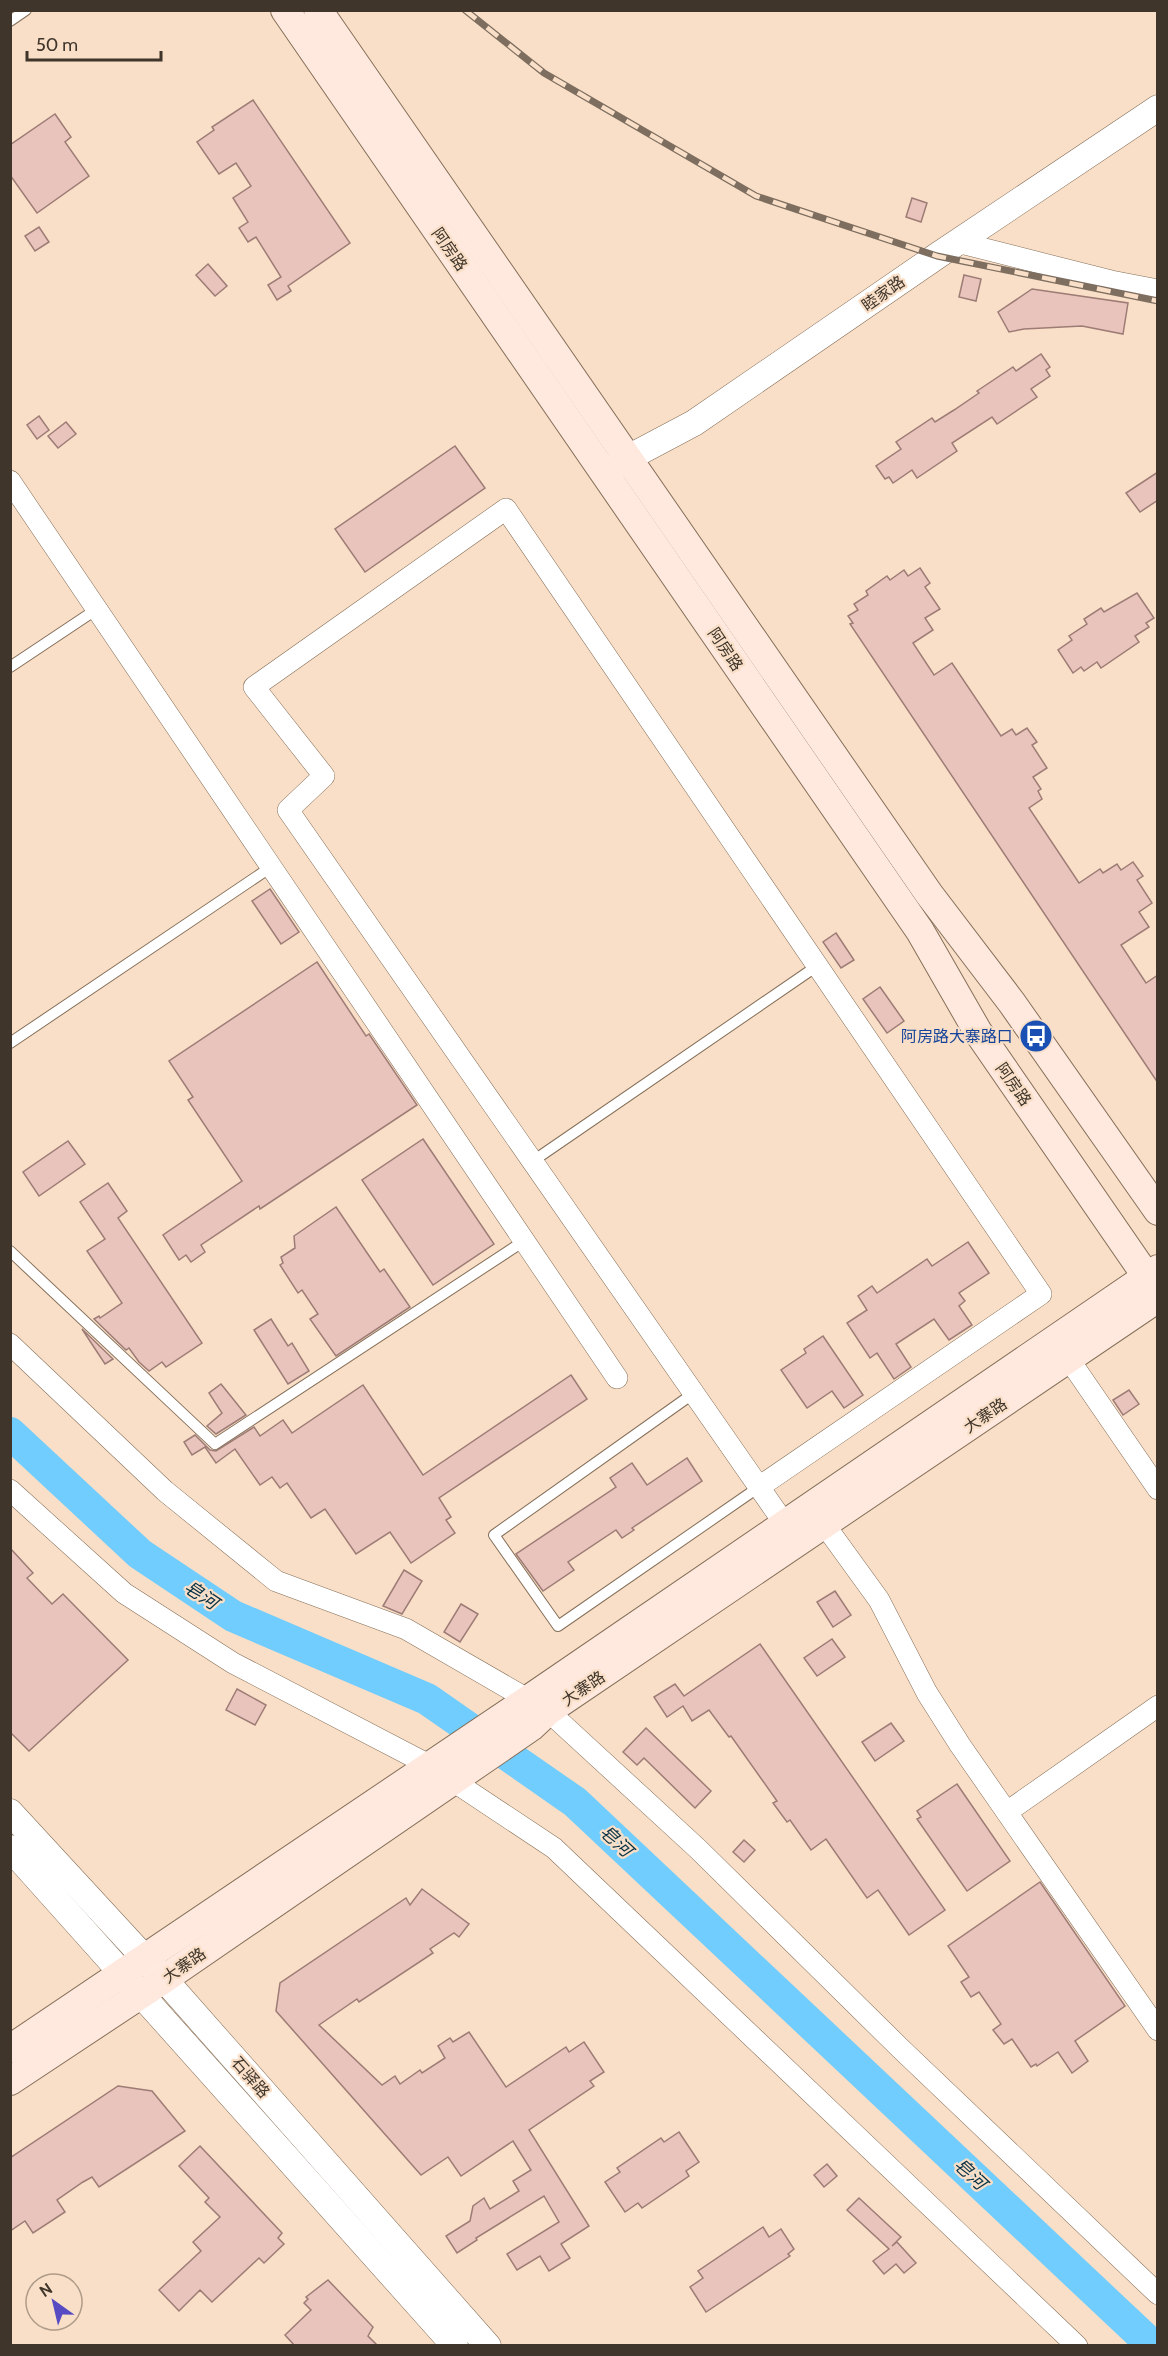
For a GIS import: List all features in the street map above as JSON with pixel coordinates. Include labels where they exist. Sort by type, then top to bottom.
[{"type":"main road","name":"阿房路","points":[[285,10],[929,894],[1012,1003],[1158,1211]]},
{"type":"main road","name":"阿房路","points":[[318,10],[920,931],[978,1032],[1155,1284]]},
{"type":"main road","points":[[1041,1123],[1078,1098]]},
{"type":"main road","name":"大寨路","points":[[10,2049],[439,1759],[529,1712],[824,1524],[1068,1359],[1155,1284]]},
{"type":"main road","name":"大寨路","points":[[10,2081],[153,1987],[465,1772],[529,1712],[784,1523],[1155,1284]]},
{"type":"street","name":"睦家路","points":[[617,465],[694,423],[957,242],[1158,108]]},
{"type":"street","points":[[957,242],[1111,281],[1158,290]]},
{"type":"street","points":[[10,481],[617,1378]]},
{"type":"street","points":[[759,1487],[1041,1294],[506,509],[254,687],[324,776],[288,810],[784,1523]]},
{"type":"street","points":[[10,1344],[165,1491],[276,1581],[406,1629],[529,1712],[698,1849],[900,2048],[1158,2294]]},
{"type":"street","points":[[1068,1359],[1158,1489]]},
{"type":"street","points":[[10,1490],[124,1593],[233,1663],[465,1772],[554,1848],[1077,2346]]},
{"type":"street","points":[[824,1524],[879,1600],[927,1693],[960,1745],[1158,2030]]},
{"type":"street","points":[[1007,1812],[1158,1706]]},
{"type":"street","name":"石驿路","points":[[10,1812],[134,1966],[488,2346]]},
{"type":"street","name":"石驿路","points":[[10,1848],[134,1966]]},
{"type":"street","name":"石驿路","points":[[153,1987],[455,2346]]},
{"type":"lane","points":[[10,21],[26,10]]},
{"type":"lane","points":[[10,667],[97,609]]},
{"type":"lane","points":[[10,1043],[271,867]]},
{"type":"lane","points":[[532,1161],[817,966]]},
{"type":"lane","points":[[10,1251],[215,1444],[524,1241]]},
{"type":"lane","points":[[694,1393],[494,1535],[558,1626],[759,1487]]},
{"type":"building","points":[[253,100],[350,243],[288,286],[291,291],[277,300],[268,285],[281,277],[256,237],[248,242],[239,228],[248,222],[233,198],[251,186],[236,163],[219,174],[197,142],[214,130],[212,127]]},
{"type":"building","points":[[55,114],[71,137],[65,142],[89,176],[37,213],[10,175],[10,145]]},
{"type":"building","points":[[912,198],[927,203],[921,222],[906,217]]},
{"type":"building","points":[[39,227],[49,242],[35,251],[25,236]]},
{"type":"building","points":[[208,264],[227,286],[215,296],[196,275]]},
{"type":"building","points":[[964,275],[981,279],[976,301],[959,297]]},
{"type":"building","points":[[1032,289],[1128,303],[1123,334],[1082,326],[1009,332],[998,312]]},
{"type":"building","points":[[1041,354],[1050,367],[1046,370],[1050,376],[1031,389],[1037,397],[997,424],[992,417],[952,443],[957,451],[917,478],[912,470],[893,483],[889,477],[885,479],[876,466],[901,449],[896,442],[932,418],[935,422],[954,410],[979,393],[977,391],[1013,367],[1016,371]]},
{"type":"building","points":[[39,416],[49,430],[37,439],[27,425]]},
{"type":"building","points":[[66,422],[76,434],[58,448],[48,436]]},
{"type":"building","points":[[455,446],[485,488],[365,572],[335,529]]},
{"type":"building","points":[[1158,472],[1158,500],[1140,512],[1126,493]]},
{"type":"building","points":[[920,568],[930,583],[925,587],[940,609],[925,618],[933,630],[913,643],[934,675],[952,663],[1001,736],[1012,729],[1016,735],[1027,728],[1037,742],[1032,745],[1047,768],[1033,777],[1041,789],[1038,791],[1042,799],[1029,808],[1079,883],[1100,869],[1103,873],[1117,864],[1121,870],[1133,862],[1143,876],[1137,880],[1152,903],[1139,912],[1149,927],[1121,945],[1146,983],[1158,975],[1158,1083],[850,624],[853,623],[848,616],[858,610],[854,604],[868,595],[866,591],[887,576],[890,580],[904,570],[908,576]]},
{"type":"building","points":[[1137,593],[1154,618],[1146,623],[1149,627],[1135,636],[1139,642],[1101,668],[1097,662],[1084,671],[1081,667],[1073,673],[1058,650],[1072,640],[1069,636],[1087,624],[1084,619],[1101,608],[1104,612]]},
{"type":"building","points":[[270,889],[299,932],[281,944],[252,901]]},
{"type":"building","points":[[836,933],[854,960],[841,968],[823,942]]},
{"type":"building","points":[[317,962],[366,1036],[369,1034],[417,1105],[260,1209],[259,1206],[201,1245],[205,1252],[191,1262],[186,1255],[179,1260],[163,1235],[242,1181],[188,1100],[193,1097],[169,1061]]},
{"type":"building","points":[[880,987],[904,1021],[887,1033],[863,999]]},
{"type":"building","points":[[423,1139],[494,1244],[433,1285],[362,1180]]},
{"type":"building","points":[[68,1141],[85,1164],[39,1196],[23,1172]]},
{"type":"building","points":[[108,1183],[127,1211],[118,1218],[202,1343],[166,1367],[162,1362],[149,1371],[129,1348],[126,1350],[94,1319],[99,1316],[100,1318],[122,1303],[87,1251],[105,1239],[80,1202]]},
{"type":"building","points":[[336,1207],[380,1272],[384,1269],[410,1307],[336,1356],[310,1319],[318,1314],[302,1290],[298,1293],[280,1265],[283,1263],[281,1257],[295,1248],[294,1236]]},
{"type":"building","points":[[968,1242],[989,1273],[959,1293],[965,1301],[959,1306],[972,1325],[949,1340],[934,1319],[896,1344],[911,1367],[894,1379],[877,1353],[870,1358],[847,1323],[867,1310],[858,1296],[872,1286],[877,1293],[927,1259],[932,1266]]},
{"type":"building","points":[[271,1319],[288,1346],[292,1343],[309,1371],[288,1384],[254,1330]]},
{"type":"building","points":[[82,1329],[113,1359],[105,1364]]},
{"type":"building","points":[[823,1336],[863,1395],[844,1408],[832,1391],[807,1408],[781,1370],[806,1353],[804,1349]]},
{"type":"building","points":[[571,1375],[587,1399],[439,1498],[451,1517],[446,1520],[455,1533],[411,1563],[390,1532],[356,1554],[325,1509],[311,1518],[287,1483],[280,1488],[272,1477],[260,1485],[235,1449],[216,1463],[205,1447],[192,1455],[184,1442],[195,1435],[210,1450],[216,1451],[254,1427],[260,1436],[283,1420],[292,1433],[363,1385],[423,1475]]},
{"type":"building","points":[[221,1384],[246,1415],[216,1434],[207,1426],[222,1413],[209,1393]]},
{"type":"building","points":[[1129,1390],[1139,1404],[1123,1415],[1113,1400]]},
{"type":"building","points":[[687,1458],[702,1481],[632,1528],[634,1530],[622,1538],[616,1530],[568,1562],[574,1570],[543,1591],[516,1554],[616,1487],[610,1478],[632,1463],[647,1485]]},
{"type":"building","points":[[10,1548],[33,1573],[27,1578],[52,1604],[63,1594],[128,1660],[29,1751],[10,1732]]},
{"type":"building","points":[[404,1570],[422,1581],[402,1614],[383,1606]]},
{"type":"building","points":[[835,1591],[851,1615],[833,1627],[817,1602]]},
{"type":"building","points":[[461,1604],[478,1614],[460,1642],[444,1632]]},
{"type":"building","points":[[832,1639],[845,1657],[817,1676],[804,1658]]},
{"type":"building","points":[[760,1644],[945,1910],[909,1935],[878,1890],[867,1898],[826,1839],[811,1850],[790,1820],[787,1822],[773,1803],[777,1801],[731,1736],[729,1737],[709,1710],[692,1721],[683,1706],[667,1717],[654,1697],[675,1684],[684,1696]]},
{"type":"building","points":[[237,1689],[266,1705],[255,1725],[226,1710]]},
{"type":"building","points":[[891,1723],[904,1741],[875,1761],[862,1742]]},
{"type":"building","points":[[646,1728],[711,1791],[695,1808],[644,1758],[637,1765],[623,1752]]},
{"type":"building","points":[[957,1784],[1010,1861],[967,1891],[917,1819],[921,1817],[917,1811]]},
{"type":"building","points":[[744,1840],[755,1850],[744,1862],[733,1852]]},
{"type":"building","points":[[1040,1882],[1125,2006],[1075,2041],[1088,2061],[1072,2073],[1058,2052],[1037,2066],[1036,2064],[1031,2067],[1012,2039],[1004,2044],[993,2030],[1001,2024],[979,1992],[971,1997],[961,1982],[969,1977],[948,1946]]},
{"type":"building","points":[[422,1889],[469,1924],[459,1937],[454,1933],[430,1949],[433,1953],[359,2002],[357,1999],[319,2025],[382,2085],[395,2076],[400,2084],[420,2070],[422,2073],[445,2058],[438,2046],[450,2038],[453,2042],[469,2032],[506,2087],[566,2047],[569,2052],[584,2042],[604,2072],[590,2081],[594,2086],[529,2130],[589,2226],[561,2244],[570,2258],[549,2271],[540,2256],[517,2270],[507,2254],[559,2222],[544,2196],[476,2238],[477,2240],[457,2253],[446,2236],[470,2221],[473,2206],[484,2198],[490,2209],[519,2191],[513,2181],[531,2170],[513,2141],[461,2176],[448,2157],[421,2175],[276,2011],[280,1983],[406,1898],[410,1905]]},
{"type":"building","points":[[118,2086],[152,2091],[185,2131],[99,2187],[92,2177],[83,2182],[57,2200],[65,2212],[33,2233],[25,2221],[10,2231],[10,2158]]},
{"type":"building","points":[[679,2132],[699,2162],[686,2171],[689,2176],[642,2208],[638,2203],[625,2212],[605,2182],[620,2172],[617,2168],[661,2138],[664,2142]]},
{"type":"building","points":[[200,2146],[282,2233],[278,2238],[284,2244],[264,2263],[259,2258],[212,2302],[200,2290],[179,2311],[159,2290],[201,2251],[193,2242],[220,2217],[205,2202],[209,2198],[179,2166]]},
{"type":"building","points":[[827,2164],[837,2176],[824,2187],[814,2175]]},
{"type":"building","points":[[859,2198],[901,2237],[892,2246],[897,2242],[916,2263],[904,2273],[896,2264],[884,2274],[873,2261],[889,2249],[847,2210]]},
{"type":"building","points":[[763,2227],[769,2237],[781,2229],[794,2249],[788,2254],[790,2256],[706,2312],[690,2287],[703,2278],[698,2271]]},
{"type":"building","points":[[328,2280],[373,2327],[368,2336],[378,2346],[295,2346],[285,2335],[311,2310],[304,2303],[308,2299],[306,2297]]},
{"type":"waterway","name":"皂河","points":[[10,1433],[140,1554],[233,1616],[427,1699],[575,1802],[1153,2346]]},
{"type":"railway","points":[[465,10],[544,73],[756,196],[937,256],[1158,301]]},
{"type":"place","name":"阿房路大寨路口","points":[[1036,1036]]}]
